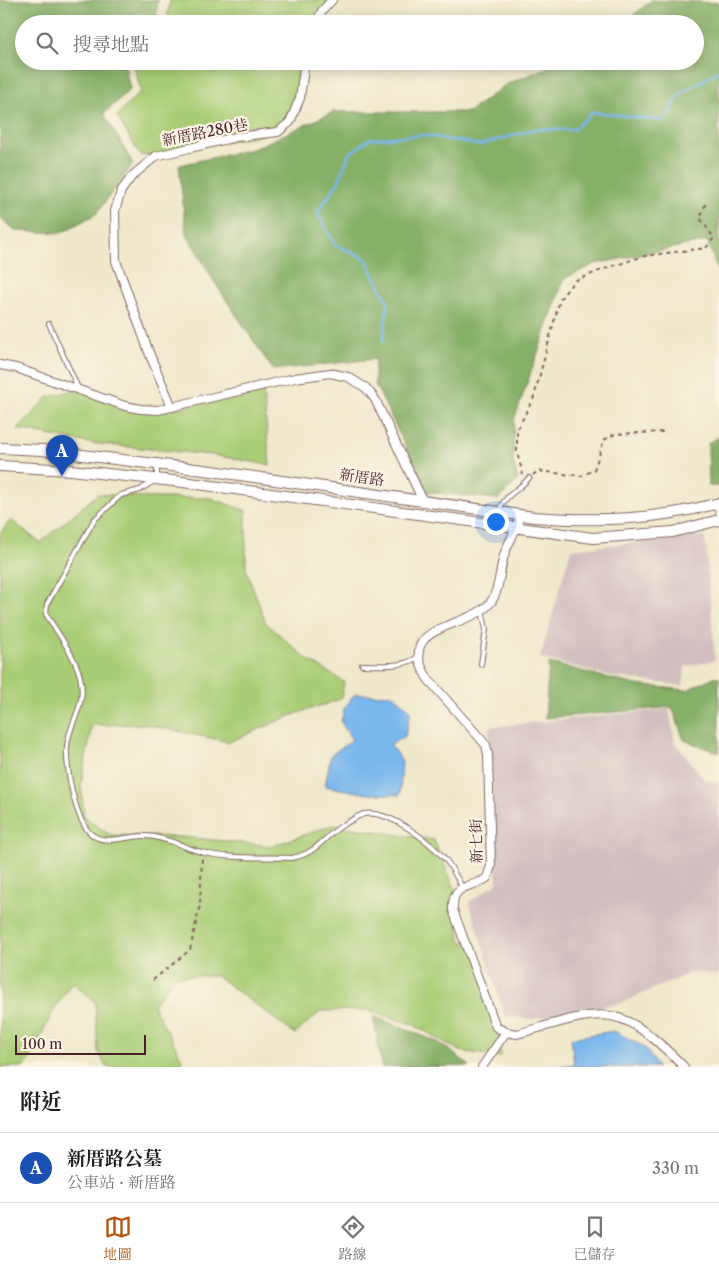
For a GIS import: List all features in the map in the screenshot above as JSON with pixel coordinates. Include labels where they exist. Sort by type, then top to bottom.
[{"type":"street","points":[[320,15],[332,0]]},
{"type":"street","name":"新厝路280巷","points":[[172,407],[150,355],[116,261],[115,211],[122,191],[132,176],[156,156],[236,138],[278,132],[290,122],[300,98],[304,70]]},
{"type":"street","points":[[0,365],[16,368],[141,409],[172,407],[295,378],[340,374],[366,388],[375,399],[423,501]]},
{"type":"street","name":"新厝路","points":[[0,448],[42,450],[157,464],[520,515],[587,521],[680,514],[718,504]]},
{"type":"street","name":"新厝路","points":[[0,466],[157,479],[593,538],[673,532],[719,520]]},
{"type":"street","points":[[450,520],[453,505]]},
{"type":"street","points":[[420,656],[423,640],[430,633],[482,610],[490,604],[494,596],[505,551],[517,529],[520,515]]},
{"type":"street","name":"新七街","points":[[420,656],[422,670],[428,679],[486,745],[488,755],[491,866],[487,878],[462,887]]},
{"type":"street","points":[[462,887],[455,896],[453,910],[496,1027],[506,1032],[517,1034],[588,1014],[608,1014],[636,1025],[657,1040],[684,1067]]},
{"type":"street","points":[[482,1067],[506,1032]]},
{"type":"lane","points":[[49,324],[79,390]]},
{"type":"lane","points":[[157,464],[157,479],[140,490],[121,495],[94,520],[52,596],[46,614],[73,658],[81,679],[80,703],[68,733],[67,756],[73,791],[84,827],[94,837],[112,839],[147,836],[179,844],[202,853],[283,858],[304,856],[316,849],[341,826],[363,814],[374,814],[397,822],[431,844],[447,862],[462,887]]},
{"type":"lane","points":[[498,512],[505,496],[518,490],[529,478]]},
{"type":"lane","points":[[718,504],[719,516]]},
{"type":"lane","points":[[481,664],[486,629],[482,610]]},
{"type":"lane","points":[[362,665],[401,664],[413,661],[420,656]]},
{"type":"path","points":[[525,482],[517,452],[517,430],[534,397],[560,299],[574,281],[607,268],[644,256],[706,248],[714,238],[700,218],[706,203]]},
{"type":"path","points":[[529,478],[538,471],[581,476],[594,470],[604,440],[615,434],[664,432]]},
{"type":"path","points":[[153,980],[190,950],[200,905],[202,853]]},
{"type":"shaded area","points":[[705,536],[715,660],[685,667],[683,686],[614,677],[540,658],[571,549]]},
{"type":"shaded area","points":[[669,709],[675,743],[705,780],[719,783],[719,975],[692,972],[621,1003],[533,1019],[505,1016],[469,902],[497,883],[489,727]]},
{"type":"green space","points":[[0,0],[158,0],[156,15],[15,15],[15,70],[126,70],[130,89],[104,114],[133,164],[96,214],[61,233],[16,231],[0,217]]},
{"type":"green space","points":[[170,0],[330,0],[321,15],[168,15]]},
{"type":"green space","points":[[652,0],[719,3],[719,273],[707,241],[595,264],[564,279],[514,420],[513,461],[518,480],[498,499],[428,492],[375,384],[375,359],[273,370],[213,280],[186,233],[179,165],[253,149],[333,112],[469,112],[505,85],[541,70],[704,70],[704,15],[633,15]]},
{"type":"green space","points":[[135,70],[302,70],[300,98],[290,122],[262,135],[153,156],[140,155],[117,116],[141,91]]},
{"type":"green space","points":[[73,390],[162,411],[263,390],[270,465],[212,455],[89,443],[18,429],[47,398]]},
{"type":"green space","points":[[719,437],[719,486],[709,486],[708,443]]},
{"type":"green space","points":[[98,494],[156,498],[211,498],[246,511],[246,569],[266,623],[307,659],[344,682],[341,699],[295,714],[229,742],[144,724],[92,725],[81,785],[84,817],[110,835],[185,837],[272,846],[333,825],[434,840],[457,894],[460,940],[475,948],[486,990],[495,1011],[501,1057],[460,1051],[414,1025],[368,1010],[321,1011],[295,1034],[217,976],[176,976],[153,1005],[182,1059],[181,1067],[106,1067],[98,1051],[95,1002],[72,982],[55,1008],[25,1067],[0,1067],[0,533],[11,520],[40,543]]},
{"type":"green space","points":[[549,663],[636,685],[687,690],[714,677],[719,677],[719,753],[684,740],[672,707],[545,718]]},
{"type":"green space","points":[[373,1016],[440,1043],[470,1066],[382,1067]]},
{"type":"water","points":[[355,694],[394,695],[411,711],[405,736],[390,745],[402,761],[400,795],[368,794],[325,786],[331,755],[352,740],[341,722],[344,709]]},
{"type":"water","points":[[614,1031],[644,1047],[658,1067],[554,1067],[574,1064],[571,1038]]},
{"type":"waterway","points":[[383,341],[388,302],[365,258],[335,245],[317,213],[339,181],[349,154],[369,139],[423,135],[480,145],[535,129],[573,130],[593,112],[664,121],[681,93],[719,71]]},
{"type":"place","name":"新厝路公墓","points":[[62,476]]}]
